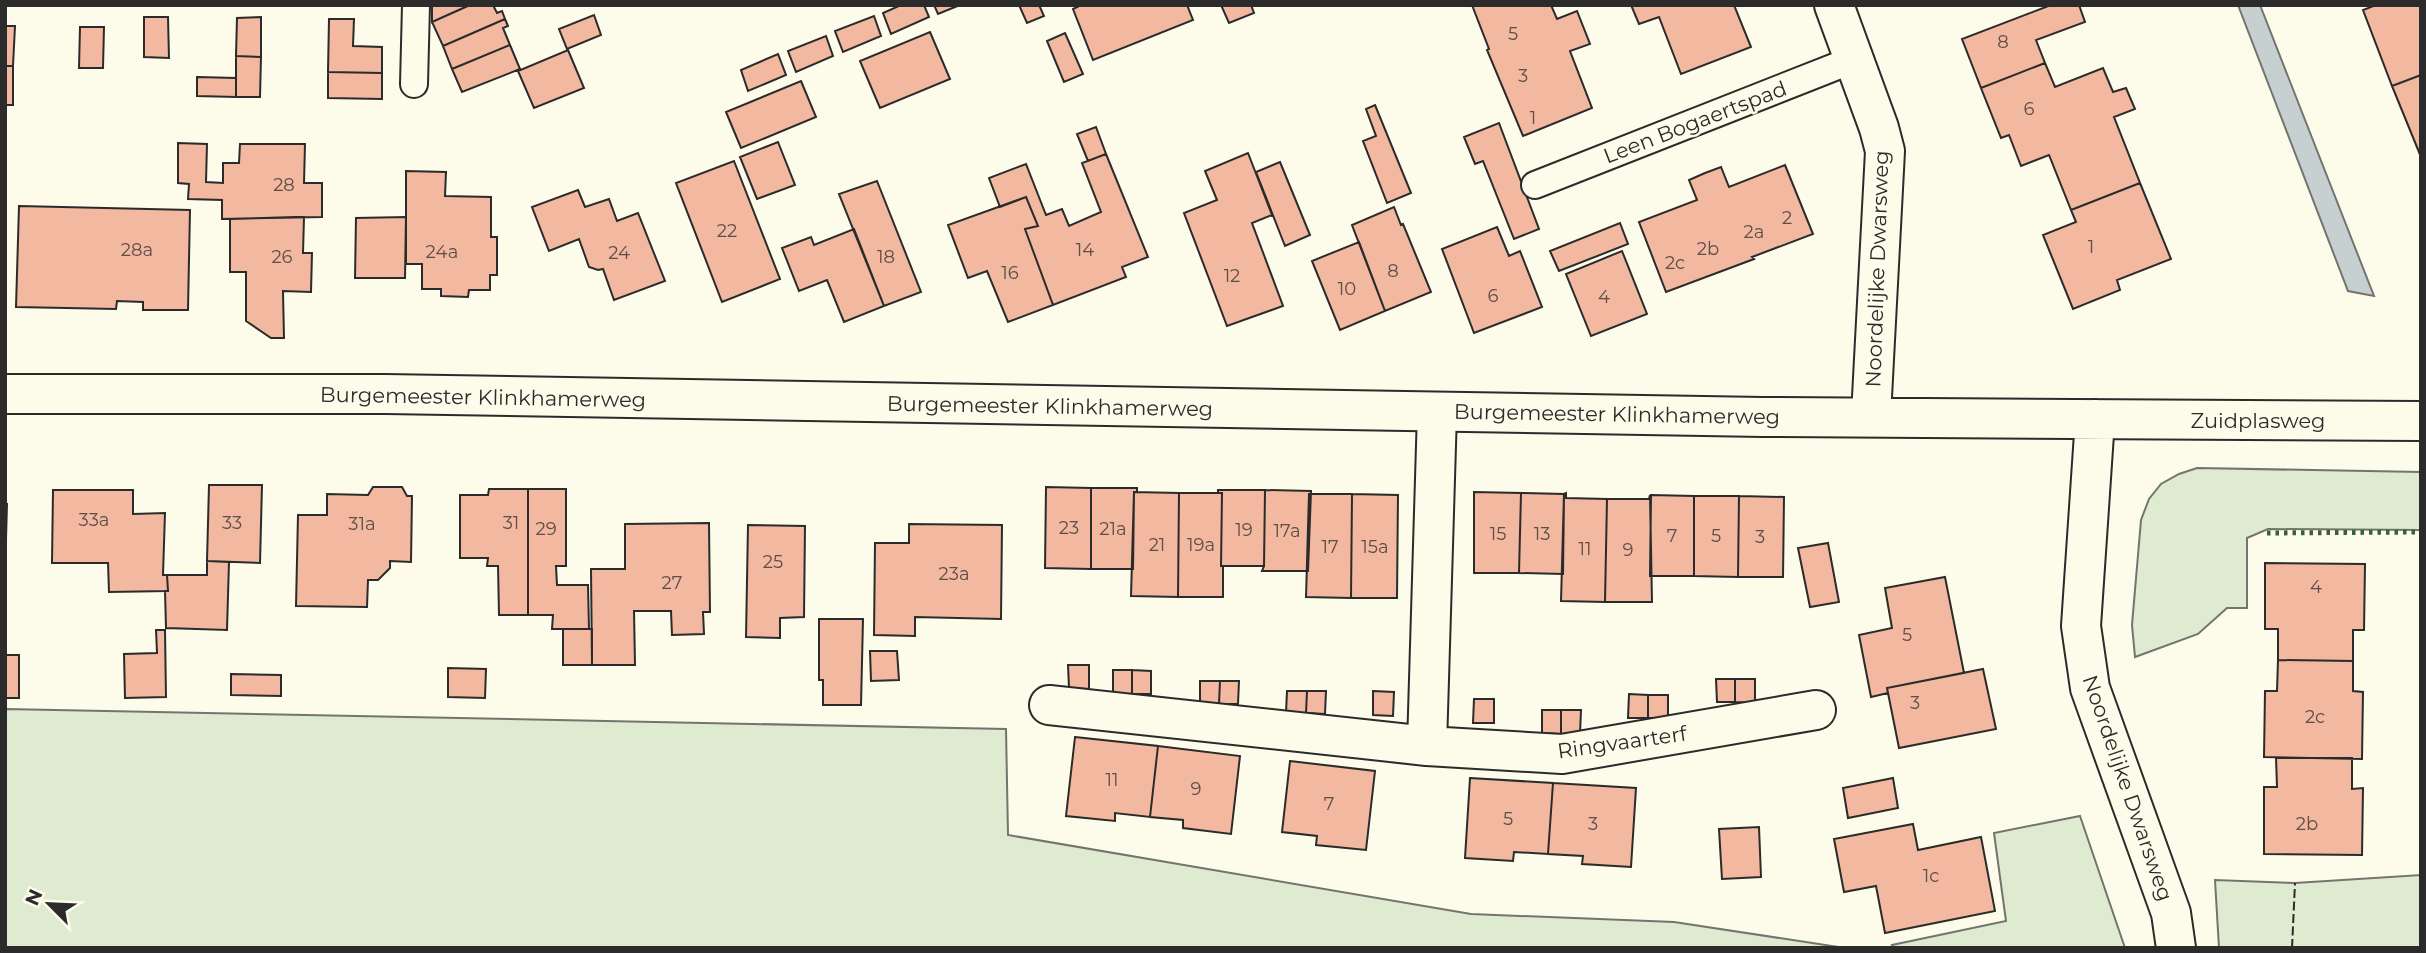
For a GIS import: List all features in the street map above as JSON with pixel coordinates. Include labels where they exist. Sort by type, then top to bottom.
[{"type":"main road","name":"Noordelijke Dwarsweg","points":[[1834,5],[1880,128],[1885,151],[1871,416]]},
{"type":"main road","name":"Burgemeester Klinkhamerweg","points":[[5,394],[385,394],[1437,412],[2095,419]]},
{"type":"main road","points":[[1427,746],[1437,412]]},
{"type":"main road","name":"Noordelijke Dwarsweg","points":[[2095,419],[2081,626],[2090,688],[2171,913],[2176,948]]},
{"type":"main road","name":"Zuidplasweg","points":[[2095,419],[2421,421]]},
{"type":"main road","name":"Ringvaarterf","points":[[1049,705],[1427,746],[1562,754],[1816,710]]},
{"type":"lane","points":[[414,84],[416,5]]},
{"type":"lane","name":"Leen Bogaertspad","points":[[1535,186],[1855,59]]},
{"type":"green space","points":[[2197,468],[2421,472],[2421,530],[2268,529],[2247,538],[2247,608],[2227,608],[2198,634],[2135,657],[2132,625],[2141,520],[2149,499],[2161,484]]},
{"type":"green space","points":[[5,709],[1006,729],[1008,835],[1471,914],[1674,922],[1845,948],[5,948]]},
{"type":"green space","points":[[2080,816],[2125,948],[1894,948],[1892,945],[2006,921],[1994,833]]},
{"type":"green space","points":[[2421,875],[2421,948],[2219,948],[2215,880],[2295,883]]},
{"type":"shaded area","points":[[2238,5],[2260,5],[2374,296],[2348,291]]},
{"type":"building","points":[[432,5],[470,5],[432,22]]},
{"type":"building","points":[[470,5],[493,5],[497,13],[502,11],[505,19],[443,46],[432,22]]},
{"type":"building","points":[[901,5],[924,5],[929,17],[891,34],[883,13]]},
{"type":"building","points":[[934,5],[960,5],[938,14]]},
{"type":"building","points":[[1019,5],[1039,5],[1044,16],[1027,23]]},
{"type":"building","points":[[1081,5],[1187,5],[1193,20],[1093,60],[1073,9]]},
{"type":"building","points":[[1221,5],[1251,5],[1254,13],[1229,23]]},
{"type":"building","points":[[1472,5],[1551,5],[1557,19],[1577,11],[1590,44],[1570,51],[1592,108],[1523,136],[1487,50],[1489,49]]},
{"type":"building","points":[[1631,5],[1734,5],[1751,47],[1681,74],[1659,17],[1639,24]]},
{"type":"building","points":[[2051,5],[2079,5],[2085,22],[2036,40],[2045,63],[1981,88],[1962,39]]},
{"type":"building","points":[[2376,5],[2421,5],[2421,75],[2392,86],[2363,10]]},
{"type":"building","points":[[594,15],[601,35],[567,49],[559,29]]},
{"type":"building","points":[[874,16],[881,36],[843,52],[835,31]]},
{"type":"building","points":[[144,17],[168,17],[169,58],[144,57]]},
{"type":"building","points":[[261,17],[261,57],[236,56],[237,18]]},
{"type":"building","points":[[329,19],[354,19],[353,46],[382,47],[382,73],[328,72]]},
{"type":"building","points":[[505,19],[508,26],[503,28],[510,45],[452,69],[443,46]]},
{"type":"building","points":[[5,26],[15,26],[13,66],[5,66]]},
{"type":"building","points":[[80,27],[104,27],[103,68],[79,68]]},
{"type":"building","points":[[930,32],[950,79],[880,108],[860,61]]},
{"type":"building","points":[[1065,33],[1083,74],[1064,82],[1047,41]]},
{"type":"building","points":[[826,36],[833,56],[796,72],[788,51]]},
{"type":"building","points":[[510,45],[520,69],[462,92],[452,69]]},
{"type":"building","points":[[568,50],[584,88],[534,108],[518,71]]},
{"type":"building","points":[[778,54],[786,75],[748,91],[741,70]]},
{"type":"building","points":[[236,56],[261,57],[260,97],[236,97]]},
{"type":"building","points":[[2045,63],[2055,87],[2103,68],[2113,92],[2126,88],[2135,109],[2114,117],[2140,183],[2071,210],[2049,155],[2021,166],[2009,135],[2001,138],[1981,88]]},
{"type":"building","points":[[5,66],[13,66],[13,105],[5,105]]},
{"type":"building","points":[[328,72],[382,73],[382,99],[328,98]]},
{"type":"building","points":[[2421,75],[2421,157],[2392,86]]},
{"type":"building","points":[[197,77],[236,78],[236,97],[197,96]]},
{"type":"building","points":[[801,81],[816,117],[741,148],[726,112]]},
{"type":"building","points":[[1375,105],[1411,193],[1387,203],[1363,141],[1376,136],[1366,109]]},
{"type":"building","points":[[1499,123],[1539,229],[1514,239],[1483,161],[1475,164],[1464,137]]},
{"type":"building","points":[[1096,127],[1106,154],[1088,161],[1077,134]]},
{"type":"building","points":[[778,142],[795,185],[757,199],[740,157]]},
{"type":"building","points":[[178,143],[207,144],[206,182],[223,183],[223,163],[239,163],[240,144],[305,144],[304,183],[322,183],[322,217],[222,219],[222,200],[188,199],[189,184],[178,183]]},
{"type":"building","points":[[1248,153],[1272,215],[1252,223],[1283,306],[1227,326],[1184,213],[1217,200],[1205,171]]},
{"type":"building","points":[[1106,154],[1148,257],[1122,267],[1126,277],[1053,305],[1025,229],[1038,226],[1026,197],[1000,207],[989,178],[1026,164],[1046,215],[1062,209],[1069,226],[1101,212],[1082,163]]},
{"type":"building","points":[[734,161],[780,279],[722,302],[676,183]]},
{"type":"building","points":[[1280,162],[1310,235],[1285,246],[1256,172]]},
{"type":"building","points":[[1785,165],[1813,234],[1666,292],[1639,222],[1697,200],[1689,180],[1705,173],[1721,167],[1729,187]]},
{"type":"building","points":[[406,171],[446,172],[445,196],[491,197],[491,237],[497,237],[497,275],[490,275],[490,290],[469,290],[468,297],[441,296],[441,289],[422,289],[422,264],[406,264]]},
{"type":"building","points":[[877,181],[921,292],[884,306],[839,194]]},
{"type":"building","points":[[2140,183],[2171,259],[2117,280],[2120,290],[2073,309],[2043,235],[2076,222],[2071,210]]},
{"type":"building","points":[[578,190],[585,207],[609,199],[617,221],[638,213],[665,281],[614,300],[603,269],[589,267],[579,239],[549,251],[532,207]]},
{"type":"building","points":[[1026,197],[1038,226],[1025,229],[1053,305],[1008,322],[987,271],[968,278],[948,225]]},
{"type":"building","points":[[19,206],[190,210],[188,310],[143,310],[143,302],[117,301],[116,309],[16,307]]},
{"type":"building","points":[[1394,207],[1431,292],[1385,311],[1352,225]]},
{"type":"building","points":[[304,217],[303,253],[312,253],[311,292],[283,291],[284,338],[271,338],[246,321],[246,272],[230,272],[230,219]]},
{"type":"building","points":[[406,217],[405,278],[355,278],[356,218]]},
{"type":"building","points":[[1620,223],[1628,244],[1559,271],[1550,251]]},
{"type":"building","points":[[1497,227],[1509,256],[1520,251],[1542,307],[1474,333],[1442,249]]},
{"type":"building","points":[[854,229],[884,306],[844,322],[827,280],[799,291],[782,248],[811,237],[814,245]]},
{"type":"building","points":[[1359,242],[1385,311],[1340,330],[1312,261]]},
{"type":"building","points":[[1622,251],[1647,314],[1591,336],[1566,274]]},
{"type":"building","points":[[209,485],[262,485],[260,563],[207,561]]},
{"type":"building","points":[[373,487],[402,487],[407,496],[412,496],[411,562],[390,561],[390,568],[378,580],[368,580],[367,607],[296,606],[298,515],[327,515],[327,494],[368,495]]},
{"type":"building","points":[[1046,487],[1091,488],[1091,569],[1045,568]]},
{"type":"building","points":[[1091,488],[1137,488],[1137,492],[1134,492],[1133,569],[1091,569]]},
{"type":"building","points":[[489,489],[528,489],[528,615],[499,615],[498,566],[487,566],[488,558],[460,558],[460,495],[488,495]]},
{"type":"building","points":[[528,489],[566,489],[566,566],[556,566],[557,585],[588,585],[589,629],[552,629],[553,615],[528,615]]},
{"type":"building","points":[[53,490],[133,490],[133,514],[165,513],[163,575],[167,575],[168,591],[109,592],[108,563],[52,563]]},
{"type":"building","points":[[1218,490],[1265,490],[1264,566],[1221,566],[1222,493],[1218,493]]},
{"type":"building","points":[[1265,490],[1311,491],[1308,571],[1262,571]]},
{"type":"building","points":[[1134,492],[1179,493],[1178,597],[1131,596]]},
{"type":"building","points":[[1474,492],[1521,493],[1519,573],[1474,573]]},
{"type":"building","points":[[1179,493],[1222,493],[1223,597],[1178,597]]},
{"type":"building","points":[[1521,493],[1564,494],[1563,574],[1519,573]]},
{"type":"building","points":[[1566,493],[1566,498],[1607,499],[1605,602],[1561,601]]},
{"type":"building","points":[[1309,494],[1352,494],[1351,598],[1306,597]]},
{"type":"building","points":[[1352,494],[1398,495],[1397,598],[1351,598]]},
{"type":"building","points":[[1650,495],[1652,602],[1605,602],[1607,499],[1649,499]]},
{"type":"building","points":[[1651,495],[1694,496],[1694,576],[1650,576]]},
{"type":"building","points":[[1694,496],[1739,496],[1738,577],[1694,576]]},
{"type":"building","points":[[1739,496],[1784,497],[1783,577],[1738,577]]},
{"type":"building","points":[[5,504],[7,504],[5,574]]},
{"type":"building","points":[[709,523],[710,612],[703,612],[704,634],[672,635],[671,611],[634,611],[635,665],[592,665],[591,569],[625,569],[625,524]]},
{"type":"building","points":[[909,524],[1002,525],[1001,619],[915,617],[915,636],[874,635],[875,543],[909,543]]},
{"type":"building","points":[[748,525],[805,526],[804,617],[780,618],[780,638],[746,637]]},
{"type":"building","points":[[1828,543],[1839,602],[1810,607],[1798,548]]},
{"type":"building","points":[[207,561],[229,562],[227,630],[166,628],[167,575],[207,575]]},
{"type":"building","points":[[2265,563],[2365,564],[2364,630],[2353,630],[2353,661],[2278,660],[2278,629],[2265,629]]},
{"type":"building","points":[[1945,577],[1964,673],[1887,688],[1888,693],[1871,697],[1859,635],[1892,628],[1885,588]]},
{"type":"building","points":[[819,619],[863,619],[861,705],[823,705],[823,680],[819,680]]},
{"type":"building","points":[[563,629],[592,629],[592,665],[563,665]]},
{"type":"building","points":[[156,630],[165,630],[166,697],[125,698],[124,654],[157,653]]},
{"type":"building","points":[[870,651],[897,651],[899,680],[871,681]]},
{"type":"building","points":[[5,655],[19,655],[19,698],[5,698]]},
{"type":"building","points":[[2278,660],[2353,661],[2353,691],[2363,692],[2362,759],[2264,757],[2265,691],[2277,691]]},
{"type":"building","points":[[1068,665],[1089,665],[1089,689],[1069,688]]},
{"type":"building","points":[[448,668],[486,669],[485,698],[448,697]]},
{"type":"building","points":[[1983,669],[1996,729],[1899,748],[1887,688]]},
{"type":"building","points":[[1113,670],[1132,670],[1132,694],[1113,694]]},
{"type":"building","points":[[1132,670],[1151,671],[1151,694],[1132,694]]},
{"type":"building","points":[[231,674],[281,675],[281,696],[231,695]]},
{"type":"building","points":[[1716,679],[1735,679],[1735,702],[1717,702]]},
{"type":"building","points":[[1735,679],[1755,679],[1755,703],[1735,702]]},
{"type":"building","points":[[1200,681],[1220,681],[1219,704],[1200,704]]},
{"type":"building","points":[[1220,681],[1239,681],[1238,704],[1219,704]]},
{"type":"building","points":[[1287,691],[1307,691],[1306,713],[1286,713]]},
{"type":"building","points":[[1307,691],[1326,691],[1325,714],[1306,713]]},
{"type":"building","points":[[1373,691],[1394,692],[1393,716],[1373,715]]},
{"type":"building","points":[[1629,694],[1648,695],[1648,718],[1628,718]]},
{"type":"building","points":[[1648,695],[1668,695],[1668,718],[1648,718]]},
{"type":"building","points":[[1474,699],[1494,699],[1494,723],[1473,723]]},
{"type":"building","points":[[1542,710],[1561,710],[1561,734],[1542,733]]},
{"type":"building","points":[[1561,710],[1581,710],[1580,734],[1561,734]]},
{"type":"building","points":[[1075,737],[1158,746],[1150,817],[1115,813],[1115,821],[1066,816]]},
{"type":"building","points":[[1158,746],[1240,756],[1231,834],[1183,828],[1183,820],[1150,817]]},
{"type":"building","points":[[2276,758],[2352,758],[2352,789],[2363,788],[2362,855],[2264,854],[2264,787],[2277,787]]},
{"type":"building","points":[[1290,761],[1375,771],[1366,850],[1316,845],[1317,836],[1282,832]]},
{"type":"building","points":[[1470,778],[1553,783],[1548,854],[1514,852],[1513,861],[1465,858]]},
{"type":"building","points":[[1893,778],[1898,808],[1848,818],[1843,788]]},
{"type":"building","points":[[1553,783],[1636,788],[1631,867],[1582,864],[1583,856],[1548,854]]},
{"type":"building","points":[[1913,824],[1918,850],[1981,837],[1995,911],[1885,933],[1876,886],[1844,892],[1834,839]]},
{"type":"building","points":[[1759,827],[1761,877],[1722,879],[1719,829]]},
{"type":"hedge","points":[[2267,533],[2421,532]]},
{"type":"fence","points":[[2292,948],[2295,883]]}]
